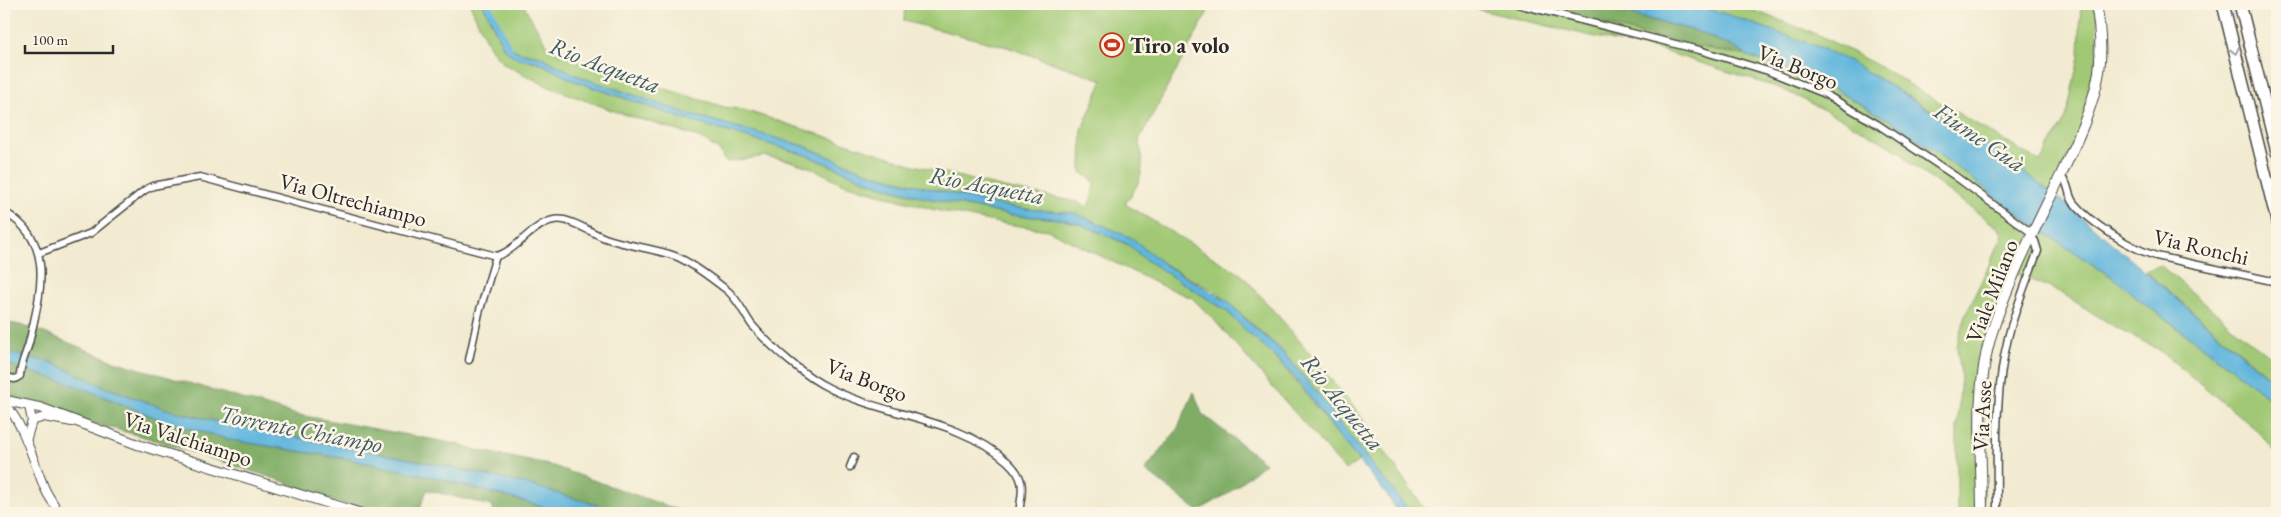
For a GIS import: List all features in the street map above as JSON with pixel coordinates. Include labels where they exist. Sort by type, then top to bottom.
[{"type":"highway","points":[[2223,4],[2277,221]]},
{"type":"highway","points":[[2240,4],[2277,152]]},
{"type":"main road","name":"Viale Milano","points":[[1982,513],[1982,407],[1986,358],[1996,318],[2086,120],[2099,73],[2101,48],[2096,4]]},
{"type":"main road","name":"Via Valchiampo","points":[[4,400],[28,406],[139,445],[360,513]]},
{"type":"street","name":"Via Borgo","points":[[1517,4],[1699,50],[1768,71],[1823,94],[1877,124],[1947,171],[2033,235]]},
{"type":"street","name":"Via Oltrechiampo","points":[[40,253],[91,232],[145,190],[153,186],[200,177],[496,256]]},
{"type":"street","name":"Via Ronchi","points":[[2060,177],[2067,183],[2073,203],[2138,250],[2156,256],[2277,282]]},
{"type":"street","points":[[4,212],[22,226],[40,253],[40,290],[20,376],[15,379],[4,377]]},
{"type":"street","name":"Via Borgo","points":[[496,256],[546,223],[558,219],[566,220],[594,234],[682,259],[728,292],[761,334],[818,382],[853,398],[937,424],[966,436],[1007,462],[1017,472],[1023,487],[1019,513]]},
{"type":"street","name":"Via Asse","points":[[1997,513],[1997,428],[2002,370],[2012,324],[2038,251],[2033,235]]},
{"type":"street","points":[[469,360],[479,313],[496,256]]},
{"type":"street","points":[[4,406],[13,412],[46,491],[59,513]]},
{"type":"street","points":[[26,441],[32,421],[28,406]]},
{"type":"street","points":[[18,422],[28,406]]},
{"type":"street","points":[[32,421],[44,417],[85,425]]},
{"type":"street","points":[[850,467],[854,456]]},
{"type":"green space","points":[[470,4],[483,4],[506,51],[517,58],[538,62],[572,80],[684,119],[806,155],[872,183],[905,193],[1010,215],[1060,219],[1080,224],[1129,245],[1143,258],[1227,311],[1277,359],[1359,461],[1345,470],[1215,321],[1192,298],[1158,284],[1048,230],[999,223],[935,210],[844,184],[812,168],[790,161],[765,156],[728,162],[724,160],[720,151],[692,135],[617,112],[549,87],[504,64],[494,53],[484,36]]},
{"type":"green space","points":[[490,4],[523,4],[546,44],[558,53],[588,65],[724,107],[744,110],[914,165],[1004,188],[1078,202],[1088,207],[1096,183],[1081,172],[1082,129],[1103,80],[1007,47],[904,21],[905,4],[1212,4],[1139,140],[1142,159],[1141,173],[1136,188],[1125,204],[1242,275],[1288,327],[1356,410],[1427,513],[1409,512],[1280,349],[1216,292],[1164,264],[1132,239],[1075,213],[1026,209],[995,204],[884,177],[856,168],[804,146],[686,113],[575,75],[540,56],[519,52],[510,47]]},
{"type":"green space","points":[[1454,4],[1518,4],[1684,44],[1748,56],[1820,81],[1902,128],[2037,228],[2118,281],[2137,298],[2233,369],[2277,405],[2277,454],[2258,431],[2158,349],[2115,327],[2060,292],[2015,273],[2005,296],[1984,376],[1983,513],[1957,513],[1957,426],[1961,375],[1957,347],[1965,316],[2002,237],[2001,230],[1911,164],[1902,153],[1844,120],[1782,89],[1657,49],[1613,41]]},
{"type":"green space","points":[[1518,4],[1588,4],[1696,31],[1731,46],[1748,56],[1684,44]]},
{"type":"green space","points":[[1690,4],[1737,4],[1821,36],[1875,64],[2040,162],[2066,118],[2079,56],[2081,4],[2095,4],[2098,21],[2095,93],[2052,193],[1976,137],[1849,61],[1819,47],[1729,15]]},
{"type":"green space","points":[[2160,265],[2237,331],[2277,362],[2277,383],[2145,271]]},
{"type":"green space","points":[[4,322],[42,332],[114,361],[294,414],[457,444],[553,466],[687,513],[623,513],[530,485],[425,462],[222,423],[169,410],[104,387],[53,363],[4,352]]},
{"type":"green space","points":[[4,363],[74,385],[164,421],[230,440],[348,459],[437,478],[566,513],[494,513],[492,506],[427,490],[418,513],[374,513],[335,502],[282,481],[148,438],[4,399]]},
{"type":"green space","points":[[1194,392],[1202,414],[1265,463],[1229,493],[1198,511],[1145,470],[1177,430]]},
{"type":"water","points":[[483,4],[490,4],[510,47],[519,52],[540,56],[575,75],[686,113],[804,146],[856,168],[884,177],[995,204],[1026,209],[1075,213],[1132,238],[1164,264],[1229,302],[1246,320],[1280,349],[1316,391],[1381,477],[1411,513],[1398,513],[1381,488],[1285,367],[1227,311],[1143,258],[1129,245],[1080,224],[1060,219],[1010,215],[922,197],[872,183],[806,155],[684,119],[572,80],[538,62],[517,58],[506,51]]},
{"type":"water","points":[[1588,4],[1690,4],[1729,15],[1819,47],[1849,61],[1991,147],[2067,205],[2277,383],[2277,405],[2233,369],[2137,298],[2118,281],[2037,228],[1902,128],[1820,81],[1748,56],[1731,46],[1696,31]]},
{"type":"water","points":[[4,352],[53,363],[104,387],[169,410],[222,423],[425,462],[530,485],[623,513],[566,513],[437,478],[348,459],[230,440],[164,421],[74,385],[4,363]]},
{"type":"waterway","name":"Rio Acquetta","points":[[490,4],[512,49]]},
{"type":"place","name":"Tiro a volo","points":[[1112,45]]},
{"type":"water label","name":"Fiume Guà","points":[[1980,137]]},
{"type":"water label","name":"Torrente Chiampo","points":[[301,429]]}]
